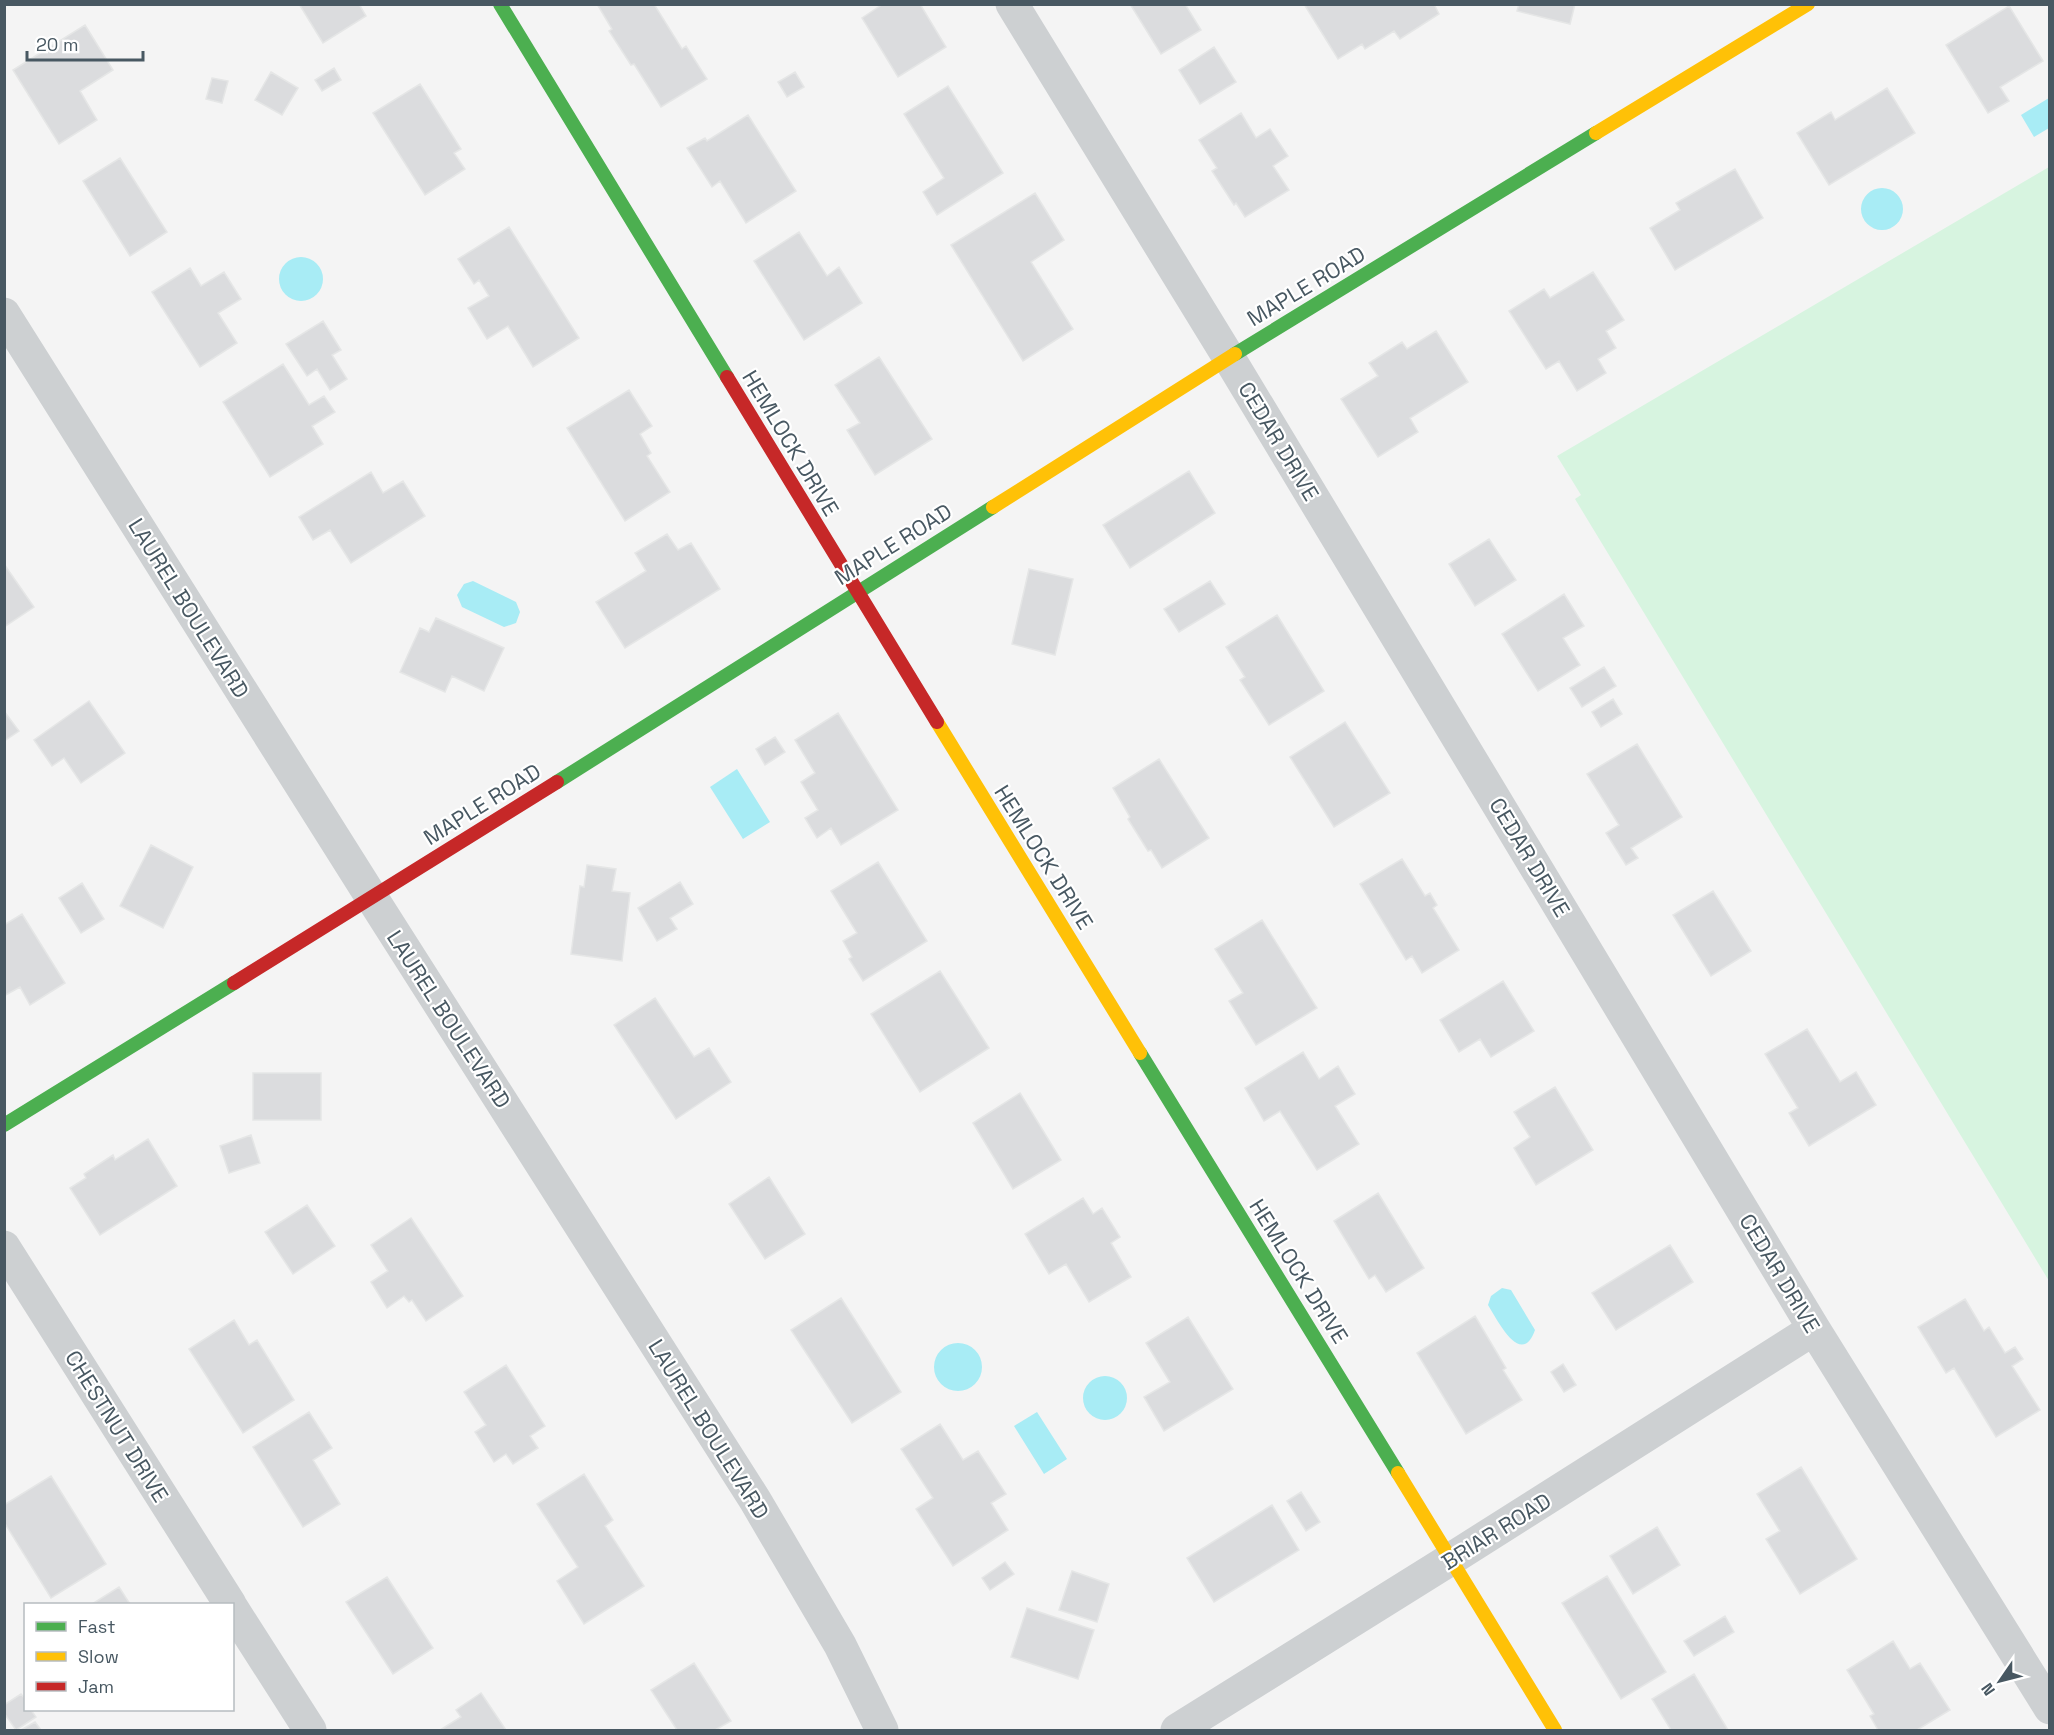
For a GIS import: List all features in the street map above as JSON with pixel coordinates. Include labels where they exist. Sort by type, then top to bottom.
[{"type":"street","name":"HEMLOCK DRIVE","points":[[500,4],[857,592],[1555,1731]]},
{"type":"street","name":"CEDAR DRIVE","points":[[1012,4],[1229,358],[1814,1329],[2049,1708]]},
{"type":"street","name":"MAPLE ROAD","points":[[4,1125],[372,898],[1229,358],[1808,4]]},
{"type":"street","name":"LAUREL BOULEVARD","points":[[4,314],[754,1500],[840,1645],[882,1731]]},
{"type":"street","name":"CHESTNUT DRIVE","points":[[4,1247],[229,1603]]},
{"type":"street","name":"BRIAR ROAD","points":[[1177,1731],[1814,1329]]},
{"type":"street","points":[[234,1611],[310,1731]]},
{"type":"green space","points":[[2049,167],[2049,1281],[1575,499],[1581,495],[1557,456]]},
{"type":"water","points":[[2049,98],[2049,128],[2034,137],[2021,115]]},
{"type":"water","points":[[1882,188],[1897,194],[1903,209],[1897,224],[1882,230],[1867,224],[1861,209],[1867,194]]},
{"type":"water","points":[[301,257],[316,264],[323,279],[316,294],[301,301],[286,294],[279,279],[286,264]]},
{"type":"water","points":[[473,581],[516,602],[520,612],[516,623],[504,627],[462,607],[457,595],[464,584]]},
{"type":"water","points":[[737,769],[770,822],[743,839],[710,787]]},
{"type":"water","points":[[1502,1288],[1511,1290],[1535,1330],[1529,1341],[1523,1345],[1516,1343],[1503,1329],[1488,1305],[1491,1296]]},
{"type":"water","points":[[953,1343],[963,1343],[975,1350],[982,1362],[982,1372],[975,1384],[963,1391],[953,1391],[938,1380],[934,1372],[934,1362],[945,1347]]},
{"type":"water","points":[[1105,1376],[1120,1383],[1127,1398],[1120,1413],[1105,1420],[1090,1413],[1083,1398],[1090,1383]]},
{"type":"water","points":[[1037,1412],[1067,1459],[1044,1474],[1014,1426]]},
{"type":"building","points":[[299,4],[359,4],[366,16],[323,43]]},
{"type":"building","points":[[597,4],[654,4],[682,49],[686,46],[707,79],[661,107],[634,64],[631,65],[609,31],[612,29]]},
{"type":"building","points":[[883,4],[920,4],[946,47],[898,77],[862,18]]},
{"type":"building","points":[[1130,4],[1185,4],[1201,30],[1161,54]]},
{"type":"building","points":[[1304,4],[1434,4],[1439,14],[1400,39],[1394,31],[1365,49],[1362,44],[1338,59]]},
{"type":"building","points":[[1519,4],[1575,4],[1570,24],[1517,11]]},
{"type":"building","points":[[2009,6],[2043,61],[2000,87],[2009,101],[1988,113],[1946,45]]},
{"type":"building","points":[[85,25],[113,70],[80,91],[97,120],[59,144],[13,70]]},
{"type":"building","points":[[1214,47],[1236,82],[1200,104],[1179,70]]},
{"type":"building","points":[[334,68],[341,80],[322,91],[315,80]]},
{"type":"building","points":[[271,72],[298,88],[282,115],[255,100]]},
{"type":"building","points":[[795,72],[804,87],[787,97],[778,82]]},
{"type":"building","points":[[212,78],[228,81],[222,103],[206,99]]},
{"type":"building","points":[[420,84],[461,149],[454,153],[465,169],[425,195],[373,113]]},
{"type":"building","points":[[948,86],[1003,173],[937,215],[923,192],[944,178],[904,114]]},
{"type":"building","points":[[1887,88],[1915,133],[1829,185],[1797,133],[1831,112],[1835,120]]},
{"type":"building","points":[[1241,113],[1256,138],[1270,129],[1288,156],[1273,166],[1289,190],[1245,217],[1236,203],[1234,205],[1212,171],[1217,168],[1199,140]]},
{"type":"building","points":[[748,115],[796,191],[746,223],[720,181],[712,187],[687,148],[705,138],[707,141]]},
{"type":"building","points":[[120,158],[167,232],[130,256],[83,181]]},
{"type":"building","points":[[1735,169],[1763,218],[1675,270],[1650,228],[1680,210],[1676,203]]},
{"type":"building","points":[[1035,193],[1064,240],[1031,262],[1073,329],[1023,361],[951,245]]},
{"type":"building","points":[[509,227],[579,338],[533,367],[508,326],[487,339],[468,308],[489,296],[479,280],[474,284],[458,259]]},
{"type":"building","points":[[799,232],[827,276],[839,267],[862,303],[804,340],[754,261]]},
{"type":"building","points":[[190,268],[201,286],[224,272],[241,299],[218,313],[237,343],[200,367],[152,292]]},
{"type":"building","points":[[1593,272],[1624,320],[1606,331],[1616,348],[1598,359],[1606,373],[1577,391],[1559,361],[1546,369],[1509,311],[1544,289],[1550,298]]},
{"type":"building","points":[[323,321],[341,350],[332,355],[347,379],[330,390],[317,369],[307,376],[286,344]]},
{"type":"building","points":[[1436,331],[1468,382],[1410,418],[1418,432],[1378,457],[1341,399],[1378,376],[1369,363],[1402,342],[1407,349]]},
{"type":"building","points":[[879,357],[932,439],[875,475],[847,430],[860,423],[835,385]]},
{"type":"building","points":[[283,364],[309,405],[324,396],[335,412],[312,426],[323,444],[270,477],[223,402]]},
{"type":"building","points":[[629,390],[652,426],[640,434],[651,453],[647,456],[670,492],[625,521],[567,428]]},
{"type":"building","points":[[1189,471],[1215,513],[1130,568],[1103,525]]},
{"type":"building","points":[[371,472],[383,493],[403,481],[425,516],[351,563],[330,530],[313,540],[299,517]]},
{"type":"building","points":[[667,534],[678,550],[691,543],[720,589],[625,648],[596,602],[646,571],[635,553]]},
{"type":"building","points":[[1489,539],[1516,580],[1475,606],[1449,564]]},
{"type":"building","points":[[4,564],[34,607],[4,627]]},
{"type":"building","points":[[1029,569],[1073,579],[1055,655],[1012,644]]},
{"type":"building","points":[[1210,581],[1225,604],[1179,632],[1164,609]]},
{"type":"building","points":[[1564,594],[1584,626],[1563,638],[1580,665],[1538,691],[1502,634]]},
{"type":"building","points":[[1277,615],[1324,691],[1269,725],[1240,680],[1245,677],[1226,647]]},
{"type":"building","points":[[436,618],[504,648],[484,691],[452,676],[445,692],[400,672],[420,628],[429,632]]},
{"type":"building","points":[[1604,667],[1616,686],[1582,707],[1570,688]]},
{"type":"building","points":[[1613,699],[1622,714],[1601,727],[1592,712]]},
{"type":"building","points":[[89,701],[125,753],[81,783],[64,758],[52,766],[34,740]]},
{"type":"building","points":[[4,711],[19,731],[4,741]]},
{"type":"building","points":[[838,713],[898,810],[841,845],[831,828],[817,838],[805,818],[818,810],[801,782],[815,773],[795,740]]},
{"type":"building","points":[[1345,722],[1390,793],[1334,827],[1290,757]]},
{"type":"building","points":[[775,737],[785,752],[765,765],[756,749]]},
{"type":"building","points":[[1637,744],[1682,817],[1631,848],[1638,858],[1626,865],[1606,833],[1619,825],[1587,774]]},
{"type":"building","points":[[1159,759],[1209,838],[1162,868],[1151,850],[1148,851],[1128,819],[1130,817],[1113,788]]},
{"type":"building","points":[[151,845],[193,867],[163,928],[120,906]]},
{"type":"building","points":[[1402,859],[1425,896],[1430,893],[1437,905],[1433,908],[1459,950],[1422,973],[1412,956],[1406,960],[1360,884]]},
{"type":"building","points":[[878,862],[927,941],[863,981],[849,959],[852,957],[843,941],[857,933],[831,891]]},
{"type":"building","points":[[587,865],[616,869],[612,891],[630,893],[622,961],[571,954],[580,886],[584,887]]},
{"type":"building","points":[[680,882],[693,904],[670,918],[677,929],[657,941],[638,908]]},
{"type":"building","points":[[82,883],[104,919],[81,933],[59,898]]},
{"type":"building","points":[[1713,891],[1751,951],[1711,976],[1673,915]]},
{"type":"building","points":[[22,914],[65,983],[30,1005],[20,987],[4,996],[4,925]]},
{"type":"building","points":[[1262,920],[1317,1008],[1256,1045],[1229,1001],[1243,993],[1215,949]]},
{"type":"building","points":[[940,971],[989,1048],[920,1092],[871,1014]]},
{"type":"building","points":[[1503,981],[1534,1031],[1491,1057],[1480,1039],[1459,1052],[1440,1020]]},
{"type":"building","points":[[655,998],[694,1057],[709,1048],[731,1082],[676,1119],[614,1025]]},
{"type":"building","points":[[1807,1029],[1840,1082],[1856,1072],[1876,1105],[1809,1146],[1789,1113],[1798,1108],[1765,1054]]},
{"type":"building","points":[[1303,1052],[1319,1079],[1338,1066],[1355,1094],[1335,1106],[1359,1144],[1317,1170],[1280,1111],[1264,1121],[1245,1088]]},
{"type":"building","points":[[253,1073],[321,1073],[321,1120],[253,1120]]},
{"type":"building","points":[[1555,1087],[1593,1150],[1536,1185],[1514,1148],[1530,1137],[1514,1112]]},
{"type":"building","points":[[1020,1093],[1061,1160],[1013,1189],[973,1123]]},
{"type":"building","points":[[251,1135],[260,1163],[229,1173],[220,1146]]},
{"type":"building","points":[[148,1139],[177,1186],[100,1235],[70,1188],[86,1178],[84,1174],[113,1155],[115,1160]]},
{"type":"building","points":[[769,1177],[805,1234],[765,1259],[729,1204]]},
{"type":"building","points":[[1378,1193],[1424,1268],[1386,1292],[1375,1275],[1369,1279],[1334,1221]]},
{"type":"building","points":[[1083,1198],[1093,1214],[1102,1208],[1120,1237],[1111,1243],[1131,1277],[1089,1302],[1066,1264],[1049,1274],[1025,1234]]},
{"type":"building","points":[[307,1205],[335,1246],[293,1274],[265,1232]]},
{"type":"building","points":[[411,1218],[463,1296],[426,1321],[412,1300],[409,1302],[404,1296],[387,1308],[371,1282],[388,1271],[371,1245]]},
{"type":"building","points":[[1670,1245],[1693,1282],[1616,1330],[1592,1293]]},
{"type":"building","points":[[841,1298],[901,1392],[852,1423],[791,1330]]},
{"type":"building","points":[[1965,1299],[1984,1331],[1989,1327],[2005,1353],[2015,1347],[2023,1359],[2012,1366],[2040,1410],[1996,1437],[1954,1368],[1946,1373],[1918,1327]]},
{"type":"building","points":[[1475,1316],[1506,1368],[1503,1370],[1522,1400],[1466,1434],[1417,1353]]},
{"type":"building","points":[[1188,1317],[1233,1389],[1164,1431],[1144,1397],[1170,1382],[1146,1343]]},
{"type":"building","points":[[234,1320],[249,1345],[257,1340],[294,1400],[243,1433],[189,1349]]},
{"type":"building","points":[[1563,1364],[1576,1385],[1564,1392],[1551,1372]]},
{"type":"building","points":[[506,1365],[545,1426],[530,1436],[538,1448],[513,1464],[506,1454],[494,1462],[475,1432],[486,1425],[464,1392]]},
{"type":"building","points":[[309,1412],[332,1448],[313,1460],[340,1504],[303,1527],[253,1447]]},
{"type":"building","points":[[940,1424],[963,1460],[978,1451],[1006,1494],[991,1503],[1008,1530],[953,1566],[916,1509],[933,1498],[901,1449]]},
{"type":"building","points":[[1801,1467],[1857,1559],[1800,1594],[1766,1539],[1780,1531],[1757,1494]]},
{"type":"building","points":[[584,1474],[613,1520],[605,1526],[644,1586],[584,1624],[557,1581],[578,1567],[537,1504]]},
{"type":"building","points":[[51,1476],[106,1564],[51,1598],[4,1522],[4,1505]]},
{"type":"building","points":[[1301,1492],[1320,1522],[1306,1531],[1287,1501]]},
{"type":"building","points":[[1272,1505],[1299,1550],[1214,1602],[1187,1558]]},
{"type":"building","points":[[1657,1527],[1680,1565],[1633,1594],[1610,1556]]},
{"type":"building","points":[[1005,1562],[1014,1574],[990,1590],[982,1578]]},
{"type":"building","points":[[1072,1571],[1109,1584],[1097,1622],[1059,1610]]},
{"type":"building","points":[[1607,1576],[1666,1672],[1621,1699],[1562,1603]]},
{"type":"building","points":[[387,1577],[433,1648],[393,1674],[346,1602]]},
{"type":"building","points":[[119,1587],[129,1603],[94,1603]]},
{"type":"building","points":[[1027,1608],[1094,1630],[1078,1679],[1011,1657]]},
{"type":"building","points":[[1725,1616],[1734,1632],[1694,1656],[1684,1641]]},
{"type":"building","points":[[1893,1641],[1910,1669],[1920,1663],[1950,1710],[1917,1730],[1878,1730],[1870,1716],[1874,1714],[1847,1670]]},
{"type":"building","points":[[694,1663],[731,1721],[715,1730],[677,1730],[651,1690]]},
{"type":"building","points":[[1694,1674],[1728,1730],[1671,1730],[1652,1699]]},
{"type":"building","points":[[481,1693],[506,1730],[440,1730],[461,1717],[456,1710]]},
{"type":"building","points":[[21,1694],[24,1698],[24,1711],[32,1711],[36,1717],[16,1730],[4,1713],[4,1705]]},
{"type":"building","points":[[35,1722],[41,1730],[21,1730]]},
{"type":"traffic: fast","points":[[500,4],[727,377]]},
{"type":"traffic: fast","points":[[1235,354],[1596,133]]},
{"type":"traffic: fast","points":[[557,782],[993,507]]},
{"type":"traffic: fast","points":[[4,1125],[234,983]]},
{"type":"traffic: fast","points":[[1140,1053],[1398,1473]]},
{"type":"traffic: slow","points":[[1596,133],[1808,4]]},
{"type":"traffic: slow","points":[[993,507],[1235,354]]},
{"type":"traffic: slow","points":[[937,722],[1140,1053]]},
{"type":"traffic: slow","points":[[1398,1473],[1555,1730]]},
{"type":"traffic: jam","points":[[727,377],[937,722]]},
{"type":"traffic: jam","points":[[234,983],[557,782]]}]
